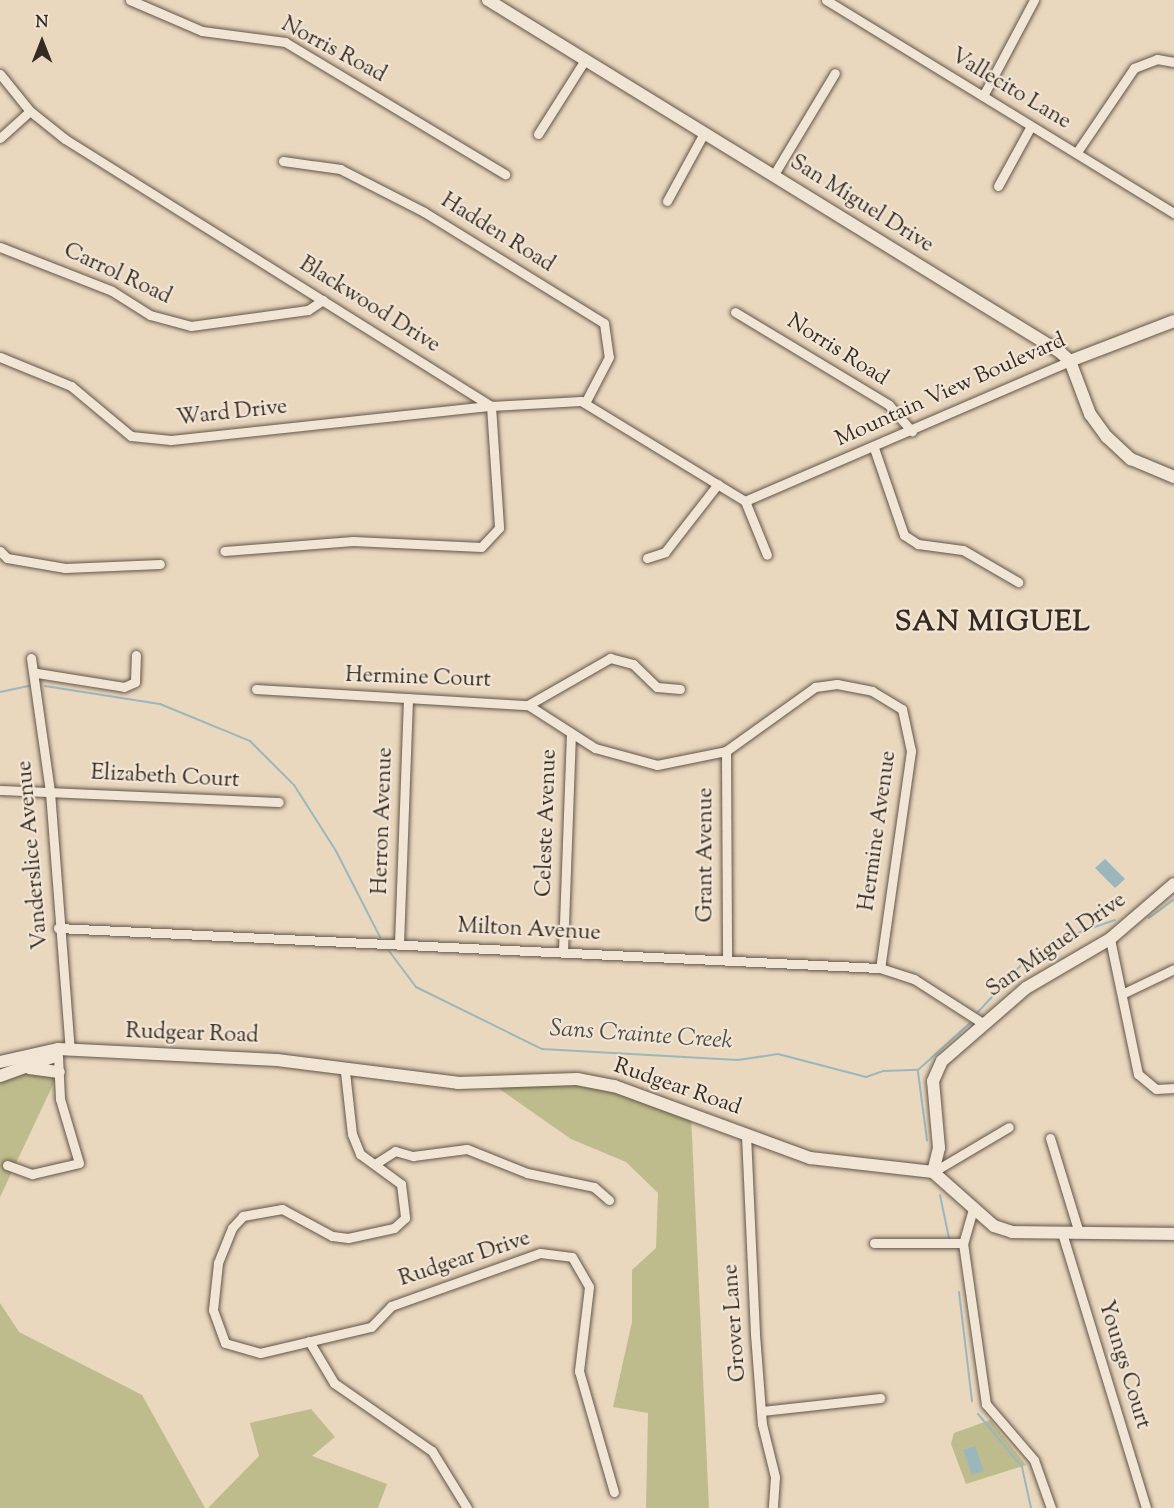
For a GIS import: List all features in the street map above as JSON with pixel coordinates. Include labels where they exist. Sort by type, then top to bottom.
[{"type":"street","name":"Norris Road","points":[[130,0],[202,31],[285,42],[505,174]]},
{"type":"street","name":"San Miguel Drive","points":[[488,0],[1070,361]]},
{"type":"street","name":"Vallecito Lane","points":[[826,0],[1174,213]]},
{"type":"street","points":[[983,96],[1034,0]]},
{"type":"street","points":[[1077,152],[1134,68],[1157,59],[1174,62]]},
{"type":"street","points":[[538,134],[585,60]]},
{"type":"street","points":[[773,176],[835,73]]},
{"type":"street","name":"Blackwood Drive","points":[[0,74],[30,111],[160,202],[323,300],[491,406]]},
{"type":"street","points":[[0,138],[30,111]]},
{"type":"street","points":[[998,186],[1031,126]]},
{"type":"street","points":[[667,201],[704,133]]},
{"type":"street","name":"Hadden Road","points":[[283,161],[340,169],[424,212],[604,323],[609,357],[585,403]]},
{"type":"street","name":"Carrol Road","points":[[0,247],[112,291],[150,315],[191,326],[308,310],[323,300]]},
{"type":"street","name":"Norris Road","points":[[735,312],[889,405],[912,431]]},
{"type":"street","name":"Mountain View Boulevard","points":[[745,501],[874,448],[1070,361],[1174,321]]},
{"type":"street","name":"Ward Drive","points":[[0,357],[70,386],[131,436],[171,440],[491,406]]},
{"type":"street","points":[[1070,361],[1090,414],[1107,437],[1131,459],[1174,477]]},
{"type":"street","points":[[224,551],[353,541],[481,547],[499,528],[491,406],[569,399],[585,403],[745,501],[767,555]]},
{"type":"street","points":[[874,448],[904,535],[918,544],[963,550],[1018,582]]},
{"type":"street","points":[[647,558],[671,546],[718,484]]},
{"type":"street","points":[[0,551],[7,558],[65,568],[160,564]]},
{"type":"street","points":[[38,673],[124,687],[135,682],[136,655]]},
{"type":"street","name":"Vanderslice Avenue","points":[[31,658],[38,673],[50,792],[58,928],[70,1050]]},
{"type":"street","points":[[528,705],[610,658],[633,664],[657,687],[680,689]]},
{"type":"street","name":"Hermine Avenue","points":[[571,733],[614,756],[657,765],[726,751],[805,691],[825,684],[872,691],[902,709],[911,762],[880,968]]},
{"type":"street","name":"Hermine Court","points":[[256,688],[528,705],[571,733]]},
{"type":"street","name":"Herron Avenue","points":[[399,944],[408,698]]},
{"type":"street","name":"Celeste Avenue","points":[[563,951],[571,733]]},
{"type":"street","name":"Grant Avenue","points":[[726,751],[727,960]]},
{"type":"street","name":"Elizabeth Court","points":[[0,790],[279,802]]},
{"type":"street","name":"San Miguel Drive","points":[[933,1172],[939,1148],[932,1110],[936,1071],[984,1024],[1045,974],[1110,939],[1174,884]]},
{"type":"street","name":"Milton Avenue","points":[[58,928],[880,968],[914,979],[984,1024]]},
{"type":"street","points":[[1110,939],[1124,993],[1138,1074],[1156,1089],[1174,1088]]},
{"type":"street","points":[[1124,993],[1174,969]]},
{"type":"street","name":"Rudgear Road","points":[[0,1076],[70,1050]]},
{"type":"street","name":"Rudgear Road","points":[[0,1062],[70,1050],[277,1060],[345,1072],[458,1083],[577,1079],[614,1086],[810,1158],[933,1172]]},
{"type":"street","points":[[7,1165],[32,1174],[79,1163],[60,1099],[58,1056]]},
{"type":"street","points":[[19,1069],[59,1072]]},
{"type":"street","name":"Rudgear Drive","points":[[345,1072],[352,1134],[360,1154],[402,1184],[405,1218],[394,1228],[348,1238],[332,1236],[282,1209],[254,1211],[232,1228],[218,1263],[213,1310],[225,1343],[260,1353],[371,1327],[391,1306],[540,1253],[572,1257],[589,1287],[579,1371],[614,1492]]},
{"type":"street","points":[[1009,1127],[933,1172],[972,1209],[1012,1232],[1174,1234]]},
{"type":"street","name":"Grover Lane","points":[[746,1135],[762,1411],[775,1477],[773,1508]]},
{"type":"street","points":[[1050,1138],[1079,1233]]},
{"type":"street","points":[[375,1164],[395,1151],[413,1156],[467,1149],[527,1173],[594,1187],[609,1200]]},
{"type":"street","points":[[972,1209],[963,1243],[986,1404],[1034,1460],[1051,1508]]},
{"type":"street","name":"Youngs Court","points":[[1062,1233],[1146,1508]]},
{"type":"street","points":[[873,1243],[963,1243]]},
{"type":"street","points":[[309,1341],[334,1383],[432,1451],[467,1508]]},
{"type":"street","points":[[762,1411],[880,1398]]},
{"type":"shaded area","points":[[19,1069],[59,1072],[0,1197],[0,1076]]},
{"type":"shaded area","points":[[577,1079],[691,1114],[709,1508],[646,1508],[648,1413],[613,1407],[632,1322],[632,1270],[656,1248],[658,1193],[626,1162],[571,1139],[491,1083]]},
{"type":"shaded area","points":[[0,1303],[19,1332],[142,1395],[205,1508],[0,1508]]},
{"type":"shaded area","points":[[311,1409],[335,1437],[312,1456],[387,1484],[378,1508],[208,1508],[259,1456],[250,1423]]},
{"type":"shaded area","points":[[990,1420],[1026,1465],[966,1484],[951,1444],[954,1433]]},
{"type":"water","points":[[1105,859],[1125,879],[1115,888],[1095,868]]},
{"type":"water","points":[[975,1446],[984,1471],[972,1475],[963,1450]]},
{"type":"waterway","name":"Sans Crainte Creek","points":[[0,692],[33,685]]},
{"type":"waterway","name":"Sans Crainte Creek","points":[[45,686],[160,704],[250,741],[294,785],[336,851],[380,937]]},
{"type":"waterway","name":"Sans Crainte Creek","points":[[1149,918],[1174,899]]},
{"type":"waterway","name":"Sans Crainte Creek","points":[[978,1012],[1024,962],[1040,958],[1060,939],[1115,920]]},
{"type":"waterway","name":"Sans Crainte Creek","points":[[389,951],[416,987],[542,1049],[738,1060],[778,1054],[866,1077],[883,1071],[918,1070],[970,1023]]},
{"type":"waterway","name":"Sans Crainte Creek","points":[[918,1072],[927,1140]]},
{"type":"waterway","name":"Sans Crainte Creek","points":[[940,1195],[949,1238]]},
{"type":"waterway","name":"Sans Crainte Creek","points":[[959,1292],[972,1401]]},
{"type":"waterway","name":"Sans Crainte Creek","points":[[978,1414],[1022,1467],[1031,1508]]},
{"type":"district","name":"SAN MIGUEL","points":[[993,623]]}]
